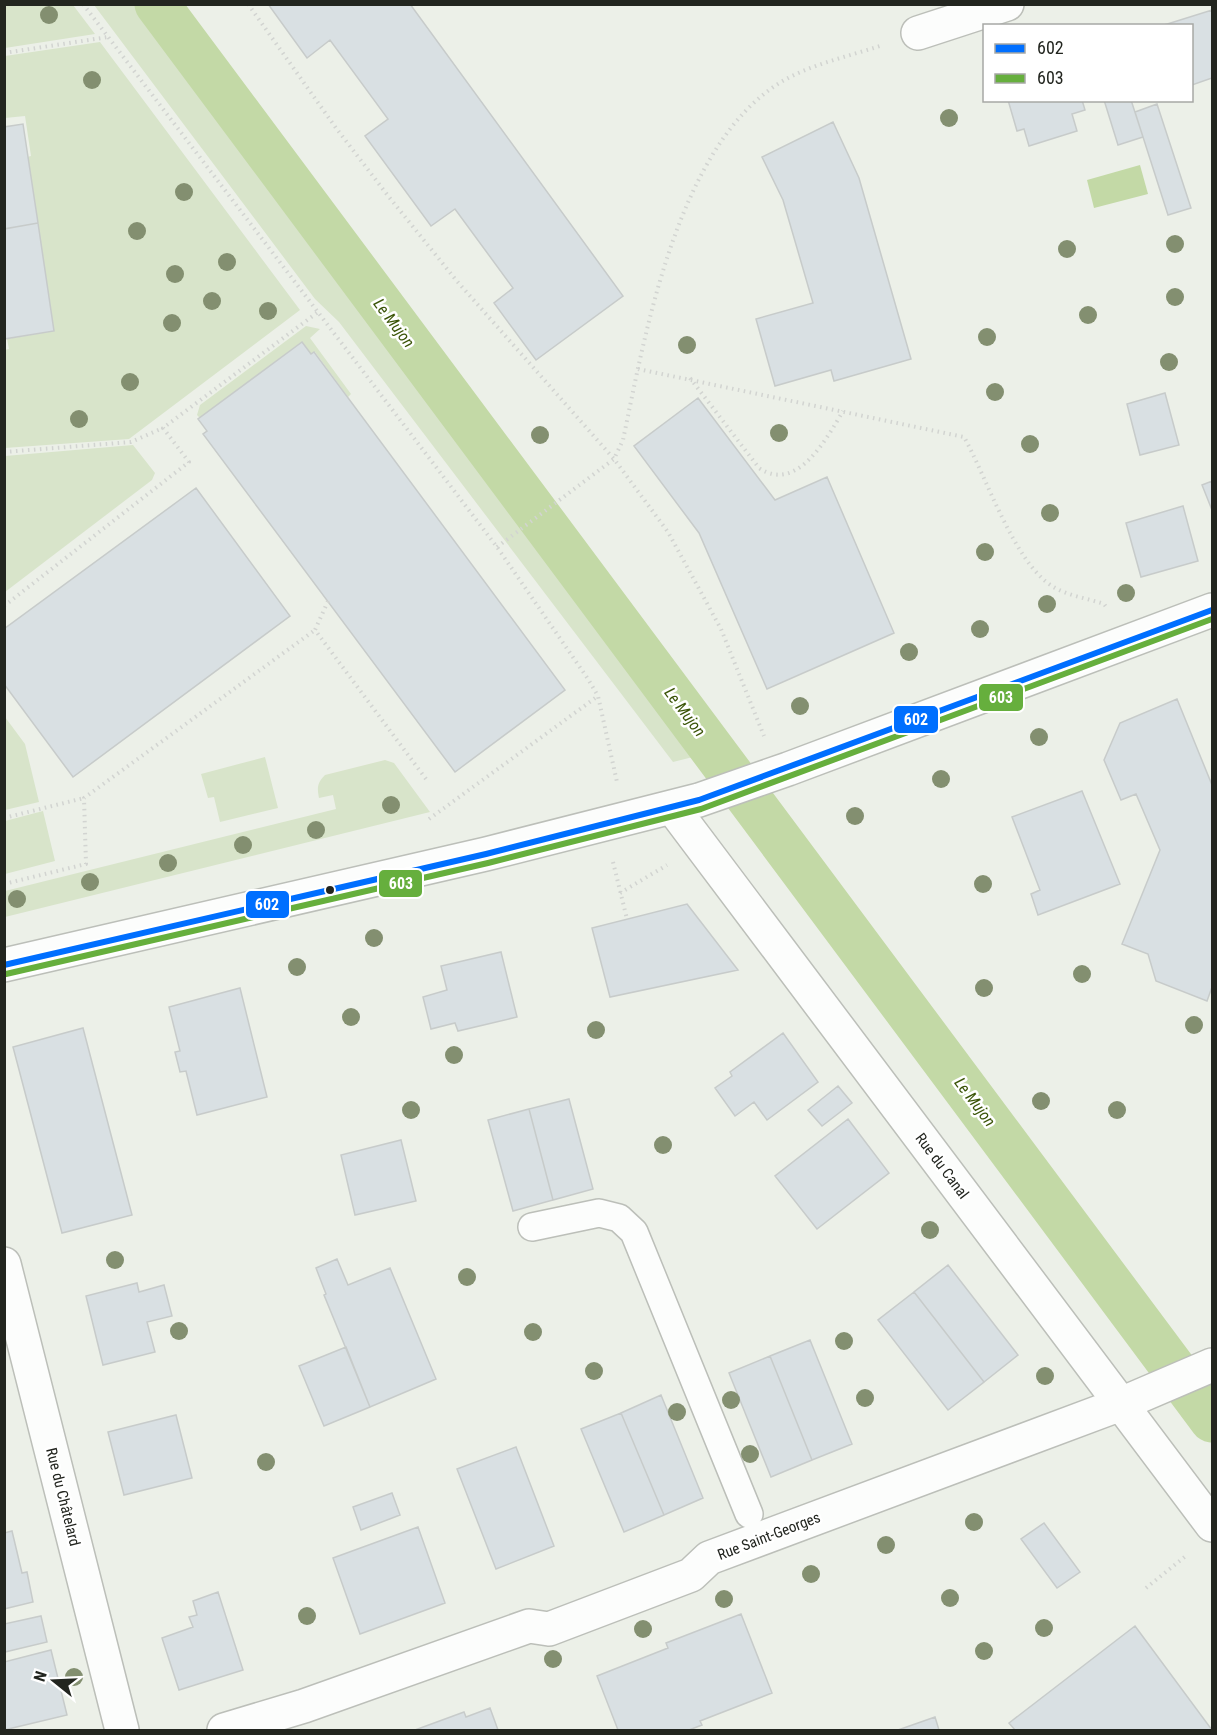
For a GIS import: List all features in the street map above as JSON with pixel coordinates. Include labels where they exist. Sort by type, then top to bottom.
[{"type":"street","points":[[918,33],[1007,4]]},
{"type":"street","points":[[4,965],[486,854],[686,803],[789,769],[1212,610]]},
{"type":"street","name":"Rue du Canal","points":[[686,803],[1136,1397],[1212,1525]]},
{"type":"street","name":"Rue du Châtelard","points":[[4,1264],[122,1731]]},
{"type":"street","name":"Rue Saint-Georges","points":[[224,1731],[304,1707],[529,1626],[549,1629],[691,1575],[709,1558],[1136,1397],[1212,1365]]},
{"type":"lane","points":[[532,1227],[598,1213],[619,1218],[634,1232],[749,1515]]},
{"type":"path","points":[[83,4],[496,547],[597,696],[626,819]]},
{"type":"path","points":[[248,4],[336,128],[456,280],[614,459],[668,532],[721,629],[768,745]]},
{"type":"path","points":[[496,547],[614,459],[623,440],[638,369],[665,266],[699,177],[735,122],[788,79],[918,33]]},
{"type":"path","points":[[4,53],[108,37]]},
{"type":"path","points":[[4,452],[131,442],[164,428],[318,312]]},
{"type":"path","points":[[638,369],[690,378],[964,437],[1024,558],[1039,576],[1054,588],[1104,604],[1109,611]]},
{"type":"path","points":[[690,378],[759,468],[770,475],[784,475],[804,464],[819,451],[843,411]]},
{"type":"path","points":[[4,606],[189,462],[164,428]]},
{"type":"path","points":[[4,818],[84,798],[315,630],[328,601]]},
{"type":"path","points":[[315,630],[426,779]]},
{"type":"path","points":[[429,819],[597,696]]},
{"type":"path","points":[[4,884],[87,864],[84,798]]},
{"type":"path","points":[[610,853],[627,919]]},
{"type":"path","points":[[620,893],[674,861]]},
{"type":"path","points":[[1146,1588],[1189,1553]]},
{"type":"shaded area","points":[[5,4],[73,5],[95,34],[5,48]]},
{"type":"shaded area","points":[[94,5],[154,5],[709,753],[673,762],[339,322],[315,299]]},
{"type":"shaded area","points":[[100,42],[300,310],[129,439],[5,448],[4,350],[9,349],[7,339],[54,331],[27,157],[31,156],[25,116],[5,118],[5,56]]},
{"type":"shaded area","points":[[1140,165],[1148,194],[1094,208],[1087,180]]},
{"type":"shaded area","points":[[306,326],[320,329],[310,338],[351,394],[348,397],[315,352],[311,354],[302,342],[200,418],[197,415],[200,405]]},
{"type":"shaded area","points":[[133,445],[155,473],[152,480],[5,592],[5,456]]},
{"type":"shaded area","points":[[5,717],[25,744],[39,802],[5,810]]},
{"type":"shaded area","points":[[265,757],[278,808],[220,822],[214,797],[208,798],[201,774]]},
{"type":"shaded area","points":[[385,760],[394,763],[430,812],[5,917],[5,891],[336,809],[333,795],[319,798],[318,786],[325,775]]},
{"type":"shaded area","points":[[43,811],[55,861],[5,874],[5,821]]},
{"type":"building","points":[[268,4],[410,4],[623,296],[536,360],[494,303],[513,288],[455,209],[431,226],[365,136],[388,119],[330,40],[307,58]]},
{"type":"building","points":[[1212,10],[1212,78],[1193,85],[1193,24],[1167,24]]},
{"type":"building","points":[[1009,102],[1083,102],[1085,110],[1072,114],[1077,131],[1029,146],[1024,129],[1017,131]]},
{"type":"building","points":[[1105,102],[1132,102],[1143,137],[1118,145]]},
{"type":"building","points":[[1157,104],[1191,208],[1168,215],[1135,112]]},
{"type":"building","points":[[833,122],[859,178],[911,359],[834,381],[831,370],[775,386],[756,319],[813,303],[783,200],[762,157]]},
{"type":"building","points":[[23,124],[38,223],[4,229],[4,127]]},
{"type":"building","points":[[38,223],[54,331],[4,339],[4,229]]},
{"type":"building","points":[[302,342],[311,354],[314,352],[565,690],[455,772],[203,434],[207,431],[198,419]]},
{"type":"building","points":[[1165,393],[1179,445],[1140,455],[1127,404]]},
{"type":"building","points":[[698,398],[775,500],[827,477],[894,633],[767,689],[699,533],[634,446]]},
{"type":"building","points":[[1212,481],[1212,510],[1202,485]]},
{"type":"building","points":[[196,488],[290,616],[73,777],[4,684],[4,629]]},
{"type":"building","points":[[1183,506],[1198,561],[1141,577],[1126,523]]},
{"type":"building","points":[[1177,699],[1212,785],[1212,987],[1207,1001],[1156,981],[1148,954],[1122,944],[1160,850],[1136,794],[1121,800],[1104,760],[1120,723]]},
{"type":"building","points":[[1082,791],[1120,884],[1038,915],[1031,894],[1040,890],[1012,817]]},
{"type":"building","points":[[687,904],[738,970],[610,997],[592,928]]},
{"type":"building","points":[[501,952],[517,1017],[458,1031],[455,1023],[431,1029],[423,997],[447,990],[441,966]]},
{"type":"building","points":[[240,988],[267,1097],[197,1115],[186,1071],[180,1072],[175,1052],[180,1051],[169,1007]]},
{"type":"building","points":[[83,1028],[132,1215],[62,1233],[13,1047]]},
{"type":"building","points":[[783,1033],[818,1082],[767,1120],[754,1102],[735,1116],[715,1088],[732,1076],[730,1072]]},
{"type":"building","points":[[838,1086],[852,1103],[822,1126],[808,1110]]},
{"type":"building","points":[[569,1099],[593,1189],[553,1200],[529,1109]]},
{"type":"building","points":[[529,1109],[553,1200],[513,1211],[488,1120]]},
{"type":"building","points":[[848,1119],[889,1173],[817,1229],[775,1176]]},
{"type":"building","points":[[401,1140],[416,1201],[355,1215],[341,1155]]},
{"type":"building","points":[[337,1259],[348,1285],[390,1268],[436,1379],[370,1407],[324,1295],[326,1294],[316,1268]]},
{"type":"building","points":[[948,1265],[1018,1355],[984,1382],[914,1292]]},
{"type":"building","points":[[137,1283],[139,1292],[164,1285],[172,1316],[147,1322],[155,1352],[103,1365],[86,1296]]},
{"type":"building","points":[[914,1292],[984,1382],[948,1410],[878,1320]]},
{"type":"building","points":[[810,1340],[852,1444],[812,1460],[770,1356]]},
{"type":"building","points":[[346,1347],[370,1407],[324,1426],[299,1366]]},
{"type":"building","points":[[770,1356],[812,1460],[771,1477],[729,1373]]},
{"type":"building","points":[[661,1395],[703,1498],[664,1515],[621,1413]]},
{"type":"building","points":[[621,1413],[664,1515],[624,1532],[581,1429]]},
{"type":"building","points":[[176,1415],[192,1478],[124,1495],[108,1432]]},
{"type":"building","points":[[516,1447],[554,1546],[496,1569],[457,1469]]},
{"type":"building","points":[[392,1493],[400,1515],[361,1530],[353,1507]]},
{"type":"building","points":[[1044,1523],[1080,1572],[1057,1588],[1021,1539]]},
{"type":"building","points":[[418,1527],[445,1603],[360,1634],[333,1558]]},
{"type":"building","points":[[12,1531],[22,1573],[27,1572],[33,1602],[4,1609],[4,1533]]},
{"type":"building","points":[[218,1592],[243,1670],[179,1690],[162,1638],[193,1627],[189,1617],[197,1615],[193,1601]]},
{"type":"building","points":[[741,1614],[772,1693],[700,1721],[702,1725],[689,1730],[618,1730],[597,1676],[668,1648],[666,1643]]},
{"type":"building","points":[[41,1616],[47,1642],[5,1652],[4,1624]]},
{"type":"building","points":[[1135,1626],[1212,1730],[1015,1730],[1009,1723]]},
{"type":"building","points":[[51,1650],[67,1715],[4,1730],[4,1662]]},
{"type":"building","points":[[490,1708],[498,1730],[415,1730],[464,1712],[466,1717]]},
{"type":"building","points":[[935,1717],[939,1730],[898,1730]]},
{"type":"waterway","name":"Le Mujon","points":[[157,4],[1212,1420]]},
{"type":"transit line","name":"602","points":[[4,965],[486,854],[699,800],[1212,610]]},
{"type":"transit line","name":"603","points":[[6,974],[488,863],[701,809],[1212,619]]}]
